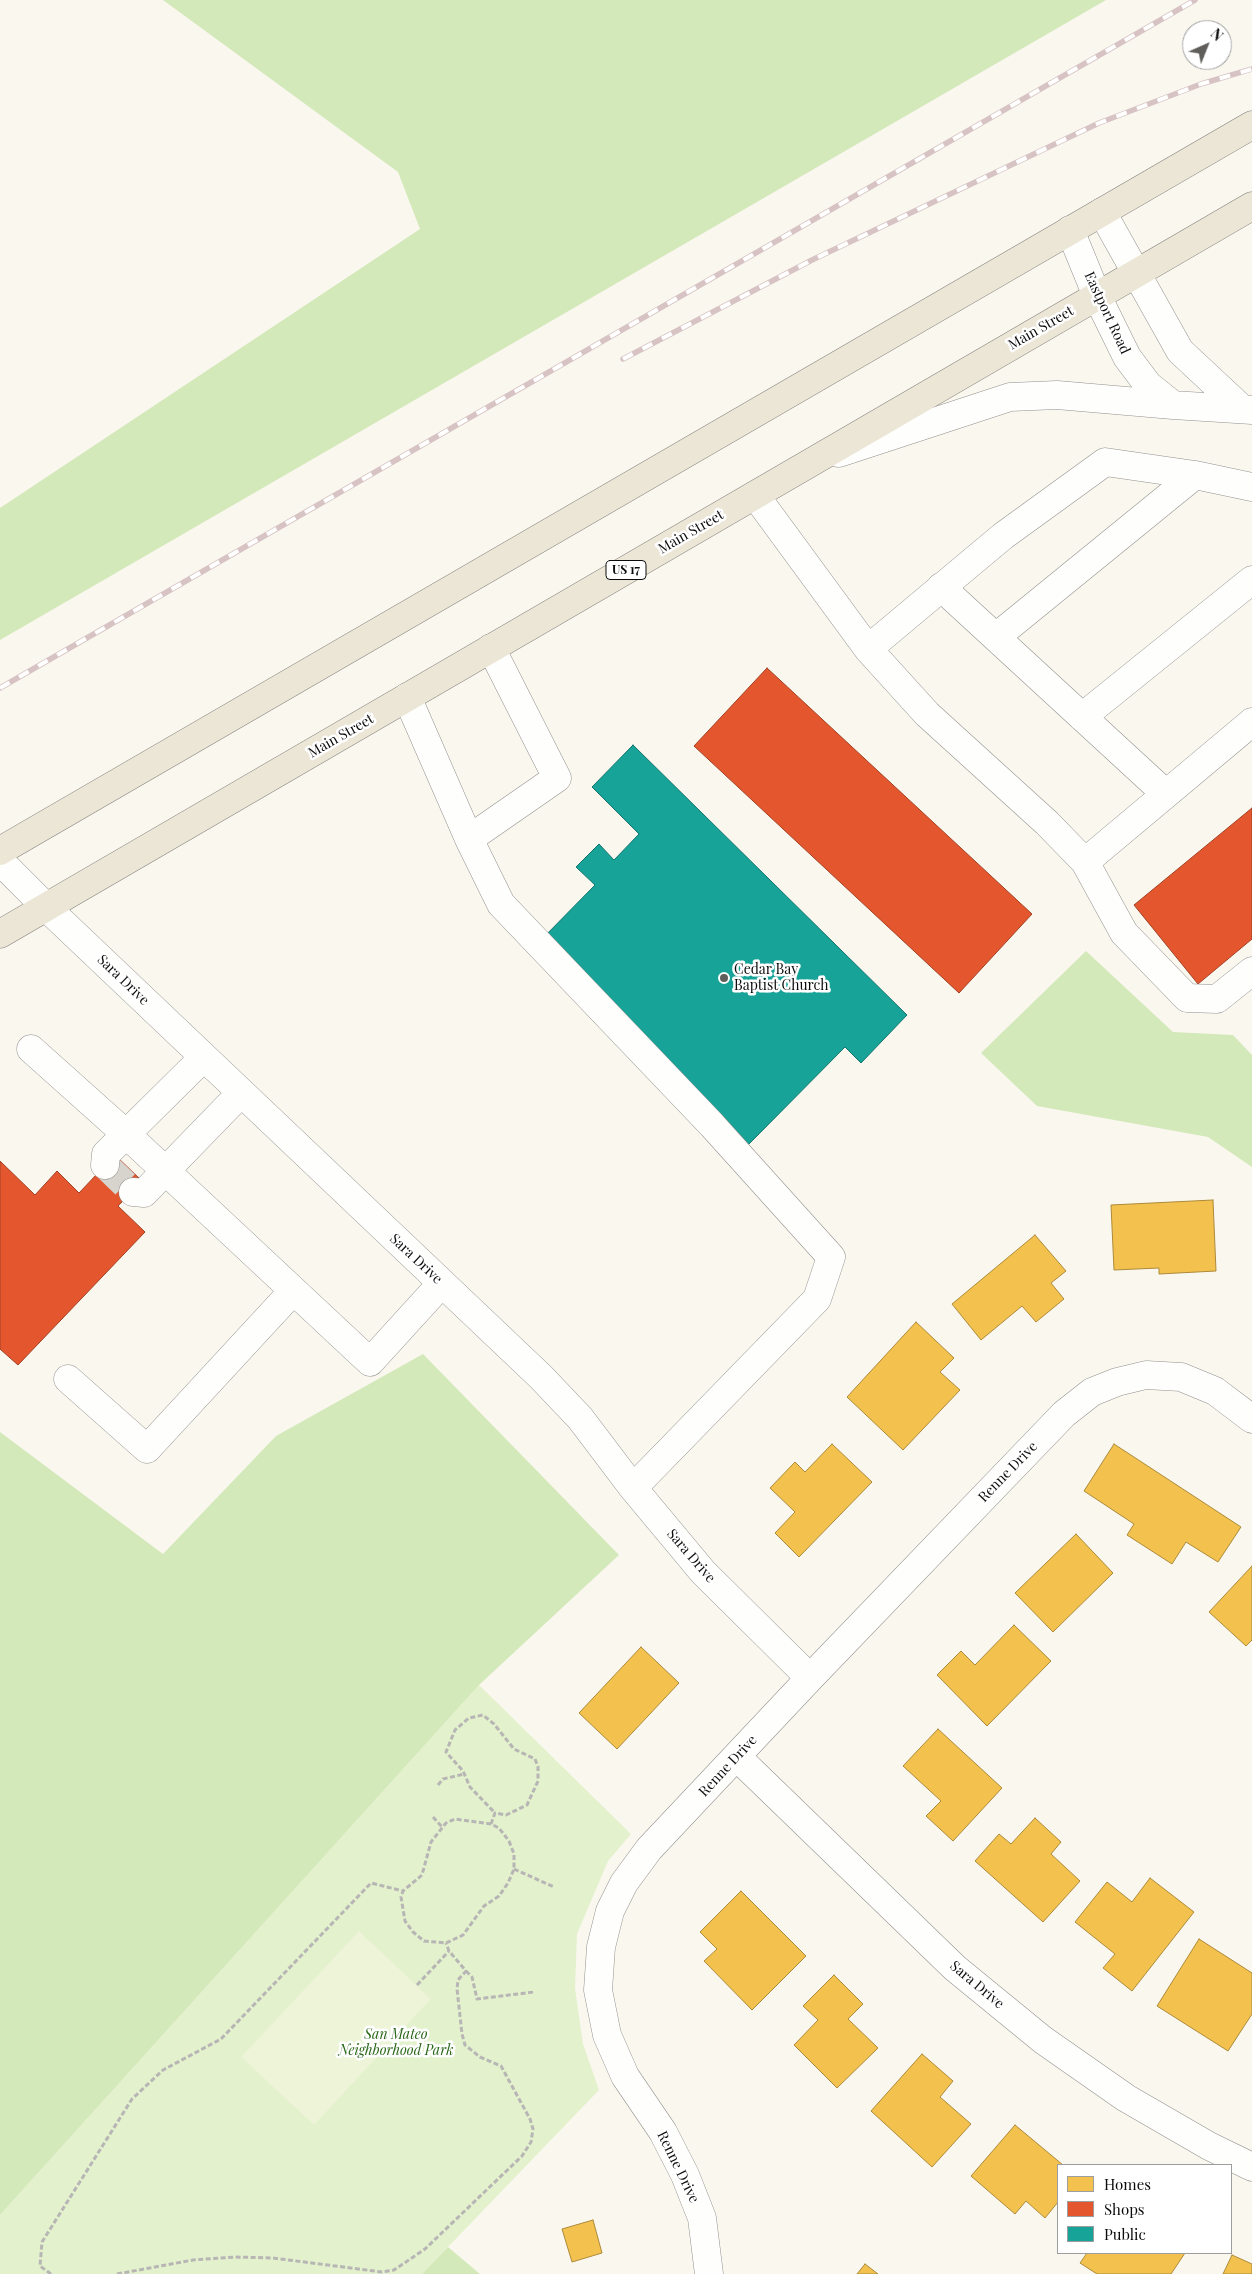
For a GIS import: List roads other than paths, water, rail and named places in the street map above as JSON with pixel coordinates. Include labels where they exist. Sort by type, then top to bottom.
[{"type":"main road","points":[[0,851],[1252,125]]},
{"type":"main road","name":"Main Street","points":[[0,934],[1252,206]]},
{"type":"street","points":[[1102,212],[1180,351],[1246,408]]},
{"type":"street","name":"Eastport Road","points":[[1070,230],[1097,296],[1127,357],[1148,385],[1173,405]]},
{"type":"street","points":[[812,462],[1010,397],[1057,395],[1173,405],[1246,408]]},
{"type":"street","points":[[868,649],[1002,536],[1105,462],[1195,475],[1252,488]]},
{"type":"street","points":[[996,637],[1195,475]]},
{"type":"street","points":[[755,495],[868,649],[927,714],[1047,824],[1084,862],[1124,933],[1187,998],[1217,999],[1252,971]]},
{"type":"street","points":[[1082,717],[1252,580]]},
{"type":"street","points":[[941,588],[1166,794]]},
{"type":"street","points":[[468,839],[557,778],[491,648]]},
{"type":"street","points":[[407,697],[468,839],[501,904],[712,1125],[831,1257],[817,1299],[633,1488]]},
{"type":"street","points":[[1084,862],[1252,722]]},
{"type":"street","name":"Sara Drive","points":[[0,860],[46,907],[541,1377],[567,1405],[703,1572],[810,1678]]},
{"type":"street","points":[[31,1049],[126,1134],[370,1362],[442,1283]]},
{"type":"street","points":[[105,1165],[106,1154],[204,1057]]},
{"type":"street","points":[[133,1192],[144,1193],[241,1093]]},
{"type":"street","points":[[68,1379],[147,1449],[293,1291]]},
{"type":"street","name":"Renne Drive","points":[[709,2274],[702,2218],[685,2174],[663,2132],[625,2076],[607,2035],[598,1990],[601,1947],[610,1911],[624,1883],[649,1849],[810,1678],[1064,1414],[1092,1392],[1117,1382],[1146,1375],[1181,1377],[1215,1391],[1252,1419]]},
{"type":"street","name":"Sara Drive","points":[[737,1757],[955,1968],[1042,2040],[1126,2098],[1209,2146],[1252,2167]]},
{"type":"tunnel","points":[[105,1165],[133,1192]]},
{"type":"railway","points":[[0,688],[1195,0]]},
{"type":"railway","points":[[623,359],[812,260],[1099,123],[1201,84],[1252,69]]},
{"type":"place","name":"Cedar Bay Baptist Church","points":[[724,978]]},
{"type":"park label","name":"San Mateo Neighborhood Park","points":[[396,2044]]}]
